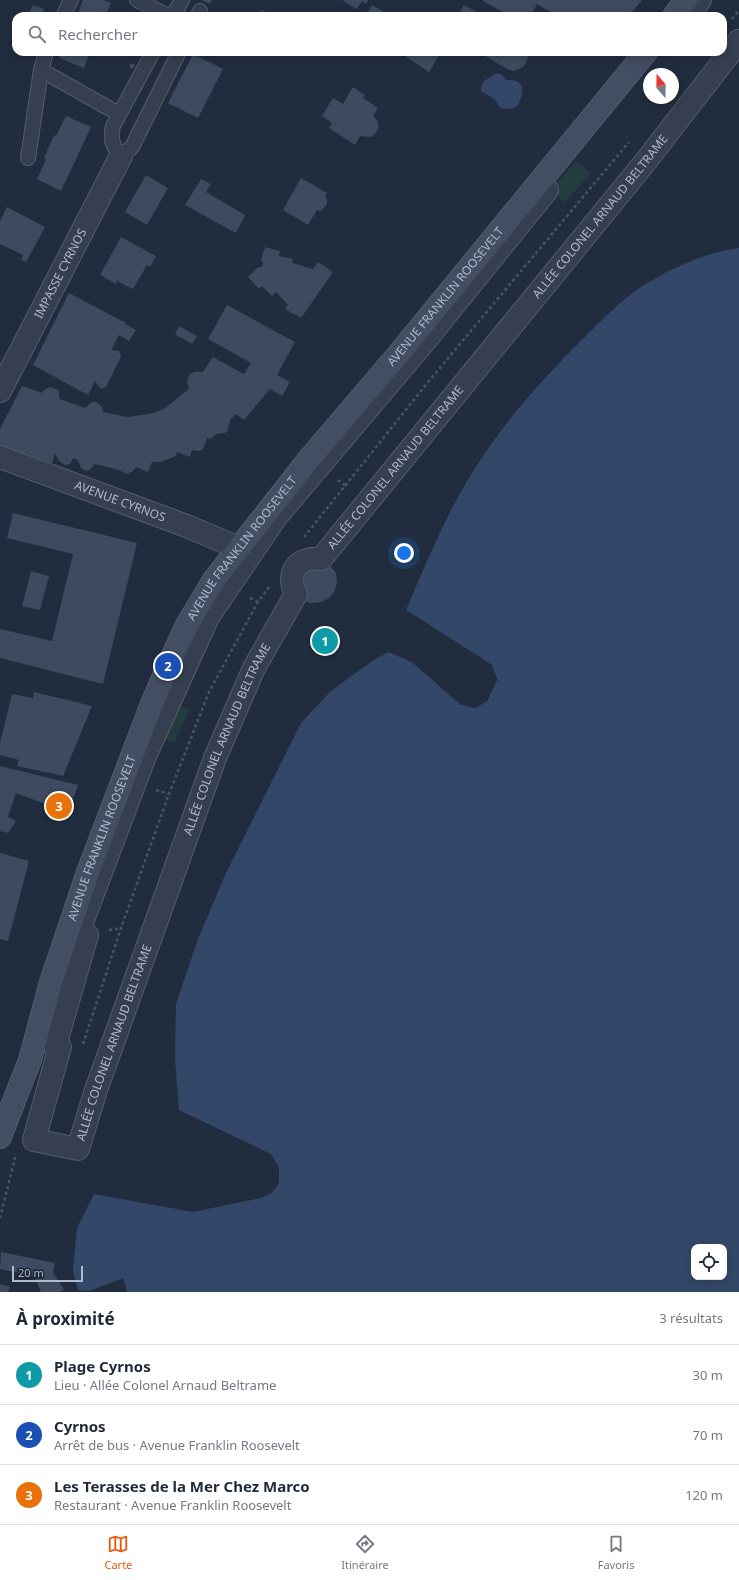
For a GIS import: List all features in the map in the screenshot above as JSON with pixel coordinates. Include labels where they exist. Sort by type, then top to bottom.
[{"type":"main road","points":[[677,12],[686,0]]},
{"type":"main road","name":"AVENUE FRANKLIN ROOSEVELT","points":[[0,1137],[30,1060],[51,982],[88,872],[150,709],[187,625],[214,580],[310,458],[407,344],[643,56]]},
{"type":"street","points":[[691,12],[700,0]]},
{"type":"street","name":"ALLÉE COLONEL ARNAUD BELTRAME","points":[[655,56],[424,342],[276,517],[208,617],[144,756],[78,933],[87,935],[55,1046],[60,1047],[34,1140],[78,1149],[96,1090],[215,758],[254,668],[296,594],[291,581],[295,568],[302,561],[308,558],[321,559],[646,161],[739,41]]},
{"type":"street","name":"IMPASSE CYRNOS","points":[[0,391],[121,156]]},
{"type":"street","name":"AVENUE CYRNOS","points":[[0,457],[184,525],[239,548]]},
{"type":"lane","points":[[65,12],[71,0]]},
{"type":"lane","points":[[137,0],[160,12]]},
{"type":"lane","points":[[175,12],[182,0]]},
{"type":"lane","points":[[28,158],[41,70],[45,56]]},
{"type":"lane","points":[[151,56],[120,114],[111,135],[114,148],[121,156],[132,147],[178,56]]},
{"type":"lane","points":[[41,70],[120,114]]},
{"type":"path","points":[[81,1049],[121,928]]},
{"type":"green space","points":[[576,161],[591,173],[565,203],[550,190]]},
{"type":"green space","points":[[178,705],[190,710],[174,743],[163,738]]},
{"type":"water","points":[[495,74],[501,74],[506,80],[516,81],[521,86],[522,93],[520,101],[516,107],[508,109],[501,108],[494,99],[481,91],[483,83]]},
{"type":"water","points":[[739,248],[739,1292],[125,1292],[127,1291],[123,1278],[89,1291],[78,1290],[73,1271],[77,1228],[94,1194],[193,1212],[261,1198],[272,1193],[279,1183],[279,1168],[271,1154],[179,1110],[175,1060],[176,1004],[198,939],[225,875],[301,723],[331,691],[375,659],[389,652],[412,662],[460,704],[475,708],[487,701],[497,680],[492,665],[406,610],[450,512],[479,461],[521,405],[552,370],[612,310],[633,292],[652,280],[688,262],[714,253]]},
{"type":"pier","points":[[404,609],[492,665],[497,680],[487,701],[475,708],[460,704],[412,662],[388,651],[413,660],[461,702],[475,706],[486,700],[495,680],[490,667],[405,612]]},
{"type":"building","points":[[83,0],[104,0],[111,3],[108,12],[78,12]]},
{"type":"building","points":[[201,0],[212,0],[210,4]]},
{"type":"building","points":[[368,0],[366,4],[362,1],[357,9],[343,1]]},
{"type":"building","points":[[482,0],[642,0],[632,12],[550,12],[537,4],[532,12],[502,12]]},
{"type":"building","points":[[33,5],[44,9],[43,12],[30,12]]},
{"type":"building","points":[[372,5],[384,12],[368,12]]},
{"type":"building","points":[[464,5],[477,12],[460,12]]},
{"type":"building","points":[[60,56],[88,56],[84,68],[59,58]]},
{"type":"building","points":[[192,56],[197,56],[223,69],[198,118],[168,103]]},
{"type":"building","points":[[405,56],[439,56],[429,72]]},
{"type":"building","points":[[485,56],[528,56],[527,61],[523,67],[514,71],[507,69]]},
{"type":"building","points":[[132,63],[135,66],[132,69],[129,66]]},
{"type":"building","points":[[353,87],[365,95],[363,98],[378,108],[373,116],[377,120],[379,127],[375,134],[370,137],[360,136],[355,145],[329,128],[332,123],[322,116],[333,98],[343,104]]},
{"type":"building","points":[[66,116],[91,127],[61,191],[37,179],[54,135],[56,136]]},
{"type":"building","points":[[146,175],[168,188],[147,225],[125,212]]},
{"type":"building","points":[[301,178],[327,193],[325,196],[327,199],[327,204],[321,211],[317,210],[308,225],[283,210]]},
{"type":"building","points":[[201,179],[211,184],[206,192],[245,215],[236,233],[185,205]]},
{"type":"building","points":[[7,207],[45,227],[26,262],[21,260],[23,255],[0,244],[0,221]]},
{"type":"building","points":[[121,237],[156,256],[150,267],[147,265],[133,289],[117,281],[116,284],[100,275]]},
{"type":"building","points":[[265,247],[280,251],[279,256],[293,259],[292,263],[313,269],[318,262],[333,272],[301,318],[285,309],[288,305],[276,292],[272,296],[262,286],[259,289],[248,277],[257,268],[263,266],[261,260]]},
{"type":"building","points":[[69,293],[126,323],[125,324],[136,330],[129,341],[119,335],[111,350],[119,351],[121,357],[106,387],[101,389],[95,381],[88,395],[33,365]]},
{"type":"building","points":[[227,305],[295,342],[277,375],[290,382],[282,396],[270,389],[244,420],[236,414],[230,420],[227,432],[217,434],[210,439],[207,438],[203,449],[199,451],[192,450],[190,457],[177,452],[176,456],[160,462],[152,462],[148,472],[136,467],[128,474],[116,469],[94,464],[92,468],[87,471],[81,468],[78,460],[73,458],[70,464],[65,465],[59,461],[55,453],[52,463],[0,445],[0,429],[22,386],[42,393],[45,389],[50,387],[58,390],[60,399],[85,408],[92,402],[96,402],[102,407],[103,412],[128,417],[154,413],[165,408],[189,389],[187,381],[189,375],[194,372],[203,372],[213,357],[244,374],[251,363],[208,339]]},
{"type":"building","points":[[179,326],[197,336],[192,344],[175,334]]},
{"type":"building","points":[[13,513],[137,543],[103,684],[0,658],[0,629],[52,641],[73,554],[7,538]]},
{"type":"building","points":[[328,563],[336,573],[337,583],[334,592],[329,598],[321,602],[312,603],[303,601],[292,574]]},
{"type":"building","points":[[31,571],[49,576],[40,610],[22,606]]},
{"type":"building","points":[[34,692],[92,706],[63,776],[17,766],[19,760],[0,755],[0,743],[12,694],[33,698]]},
{"type":"building","points":[[0,766],[78,785],[65,821],[48,814],[51,806],[16,793],[8,817],[16,821],[8,833],[0,831]]},
{"type":"building","points":[[0,853],[29,861],[8,941],[0,939]]},
{"type":"building","points":[[1,1252],[55,1263],[53,1272],[64,1290],[59,1292],[41,1292],[34,1276],[0,1269]]},
{"type":"building","points":[[0,1284],[10,1287],[8,1292],[0,1292]]},
{"type":"place","name":"Plage Cyrnos","points":[[325,641]]},
{"type":"place","name":"Cyrnos","points":[[168,666]]},
{"type":"place","name":"Les Terasses de la Mer Chez Marco","points":[[59,806]]}]
